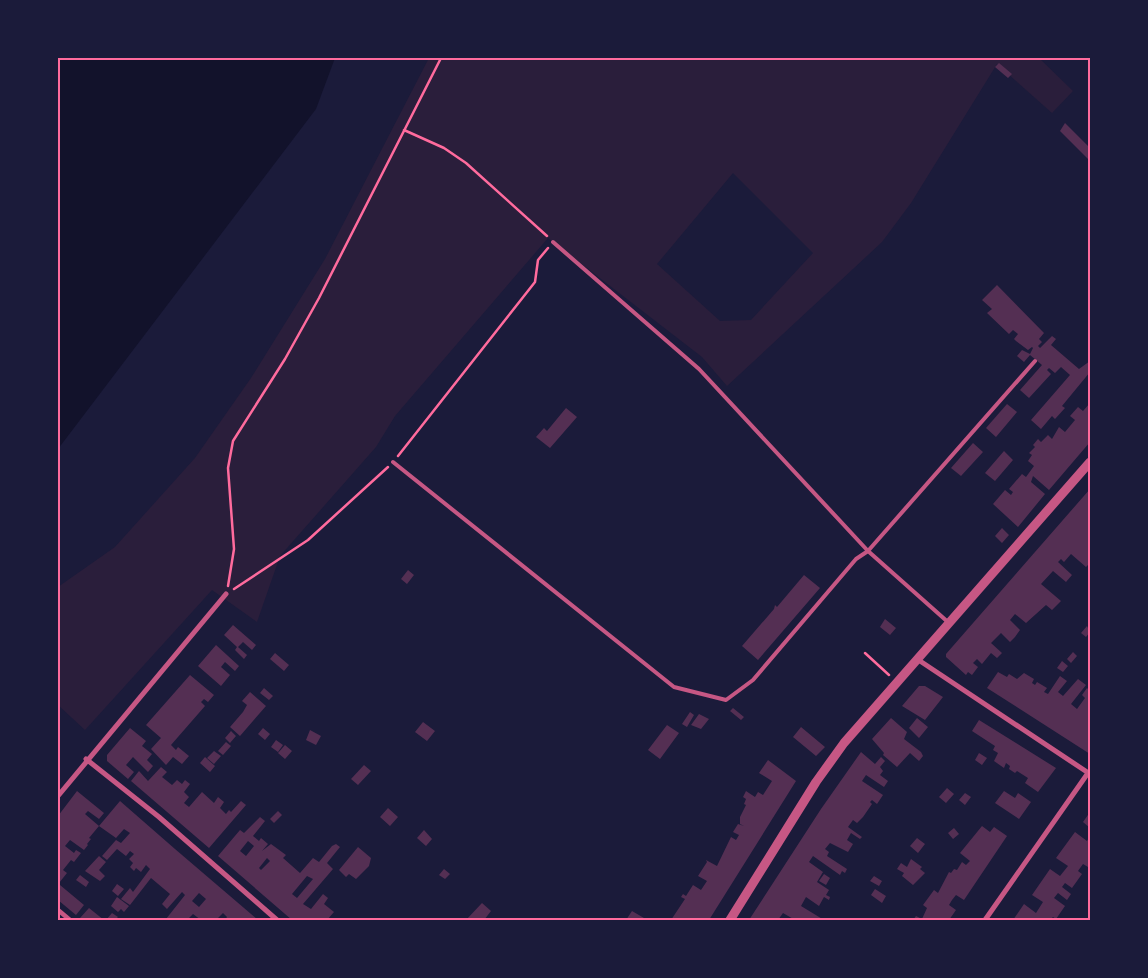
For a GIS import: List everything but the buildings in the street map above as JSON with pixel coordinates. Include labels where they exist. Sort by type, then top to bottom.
[{"type":"street","points":[[730,920],[835,755],[1090,462]]},
{"type":"street","points":[[58,796],[86,759],[226,594]]},
{"type":"street","points":[[917,659],[1089,774],[985,920]]},
{"type":"street","points":[[86,759],[159,817],[278,920]]},
{"type":"street","points":[[58,910],[70,920]]},
{"type":"lane","points":[[553,242],[700,370],[868,551],[949,623]]},
{"type":"lane","points":[[394,462],[674,687],[726,700],[753,680],[856,560],[868,551],[1035,361]]},
{"type":"path","points":[[226,594],[234,549],[228,468],[232,440],[286,359],[441,58]]},
{"type":"path","points":[[226,594],[308,540],[394,462],[535,282],[538,260],[553,242],[466,163],[444,148],[404,130]]},
{"type":"path","points":[[865,653],[890,676]]},
{"type":"shaded area","points":[[58,58],[335,58],[316,109],[58,449]]},
{"type":"shaded area","points":[[429,58],[1039,58],[1073,91],[1052,113],[997,64],[911,203],[882,242],[727,386],[702,357],[548,238],[395,416],[376,447],[280,556],[257,622],[212,590],[85,730],[58,705],[58,587],[115,547],[195,458],[251,378],[325,259]],"holes":[[[733,173],[813,253],[751,320],[720,321],[657,264]]]}]
